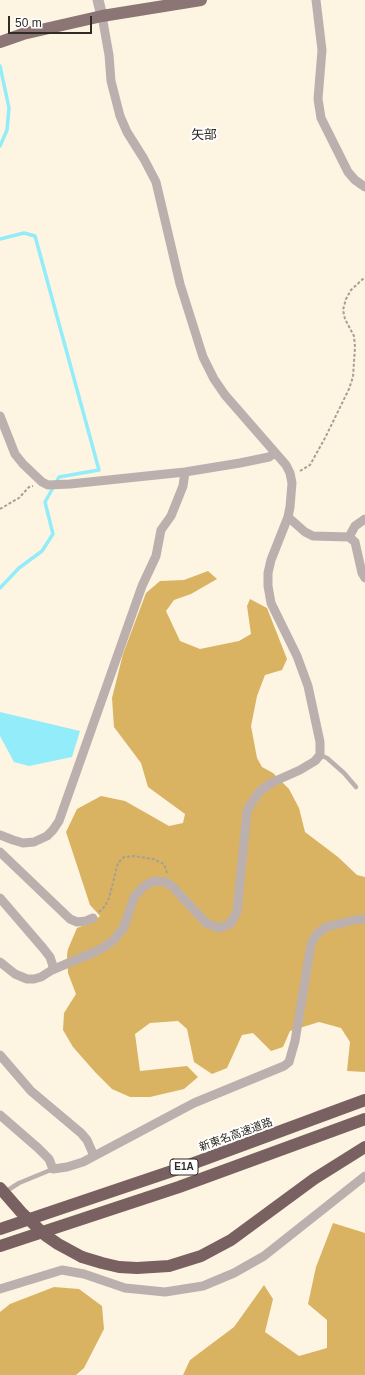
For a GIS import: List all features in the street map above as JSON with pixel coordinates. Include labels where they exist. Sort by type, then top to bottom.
[{"type":"highway","name":"新東名高速道路","points":[[0,1229],[178,1169],[365,1100]]},
{"type":"highway","name":"E1A","points":[[0,1246],[179,1187],[365,1119]]},
{"type":"highway","points":[[0,1188],[44,1235],[82,1257],[102,1264],[120,1267],[137,1268],[169,1266],[201,1256],[232,1240],[314,1179],[365,1147]]},
{"type":"main road","points":[[0,42],[23,34],[102,16],[201,0]]},
{"type":"street","points":[[0,962],[15,974],[27,979],[34,979],[99,950],[113,942],[124,927],[134,897],[143,887],[154,881],[166,882],[173,887],[206,923],[220,928],[230,924],[237,912],[247,811],[260,791],[274,782],[300,770],[320,755],[320,742],[308,686],[296,656],[271,603],[268,586],[270,560],[288,517],[290,507],[292,482],[290,473],[286,465],[225,395],[214,379],[203,358],[180,284],[156,182],[127,132],[120,116],[111,81],[109,55],[98,0]]},
{"type":"street","points":[[316,0],[322,50],[318,99],[321,118],[348,172],[355,180],[365,187]]},
{"type":"street","points":[[0,416],[15,454],[23,464],[45,484],[61,484],[185,472],[269,457],[275,453]]},
{"type":"street","points":[[0,837],[23,842],[34,842],[47,836],[59,821],[142,586],[156,556],[161,530],[171,516],[183,486],[185,472]]},
{"type":"street","points":[[288,517],[305,532],[313,536],[349,537],[355,542],[362,573],[365,578]]},
{"type":"street","points":[[349,537],[355,526],[365,519]]},
{"type":"street","points":[[0,852],[70,918],[77,922],[86,921],[93,918]]},
{"type":"street","points":[[0,898],[50,957],[53,966],[52,970]]},
{"type":"street","points":[[0,1115],[38,1148],[49,1160],[53,1169],[83,1162],[194,1102],[284,1066],[289,1062],[295,1041],[310,944],[316,935],[326,928],[354,920],[365,919]]},
{"type":"street","points":[[0,1055],[31,1091],[81,1133],[87,1140],[94,1156]]},
{"type":"street","points":[[0,1289],[62,1270],[84,1274],[125,1288],[166,1292],[203,1286],[234,1273],[264,1256],[365,1176]]},
{"type":"lane","points":[[320,755],[327,758],[344,773],[356,787]]},
{"type":"lane","points":[[0,1195],[19,1183],[53,1169]]},
{"type":"path","points":[[290,473],[302,471],[310,465],[349,389],[353,377],[355,347],[354,336],[345,319],[343,310],[346,299],[351,290],[365,277]]},
{"type":"path","points":[[0,509],[19,498],[30,487],[45,484]]},
{"type":"path","points":[[93,918],[105,906],[109,898],[118,864],[124,858],[134,856],[153,859],[164,864],[167,872],[166,882]]},
{"type":"shaded area","points":[[208,571],[217,579],[191,594],[174,600],[166,611],[180,641],[200,649],[239,641],[251,634],[247,606],[250,599],[267,608],[287,659],[282,670],[265,675],[257,696],[251,726],[257,758],[262,767],[273,773],[289,789],[299,808],[305,832],[338,857],[357,875],[365,877],[365,1072],[347,1071],[350,1042],[341,1028],[319,1022],[290,1031],[283,1047],[271,1051],[253,1033],[242,1035],[227,1068],[212,1074],[194,1062],[187,1029],[178,1021],[150,1023],[135,1034],[140,1071],[187,1066],[198,1077],[184,1089],[150,1097],[130,1097],[112,1089],[95,1072],[73,1047],[63,1030],[64,1013],[76,994],[68,973],[68,949],[77,928],[92,922],[100,916],[90,905],[66,832],[77,809],[101,796],[125,801],[169,826],[183,823],[185,814],[148,787],[141,763],[114,727],[112,698],[123,654],[146,593],[160,581],[184,580]]},
{"type":"shaded area","points":[[333,1223],[365,1233],[365,1375],[183,1375],[190,1360],[234,1327],[264,1285],[273,1299],[265,1332],[299,1356],[327,1348],[327,1320],[308,1304],[316,1267]]},
{"type":"shaded area","points":[[54,1287],[79,1289],[102,1306],[104,1329],[84,1368],[76,1375],[0,1375],[0,1312],[10,1304]]},
{"type":"water","points":[[0,712],[80,731],[72,757],[29,766],[14,762],[0,736]]},
{"type":"waterway","points":[[0,66],[9,108],[7,130],[0,146]]},
{"type":"waterway","points":[[0,239],[24,233],[35,236],[99,470],[59,477],[45,502],[53,534],[42,551],[19,568],[0,588]]},
{"type":"district","name":"矢部","points":[[204,135]]}]
